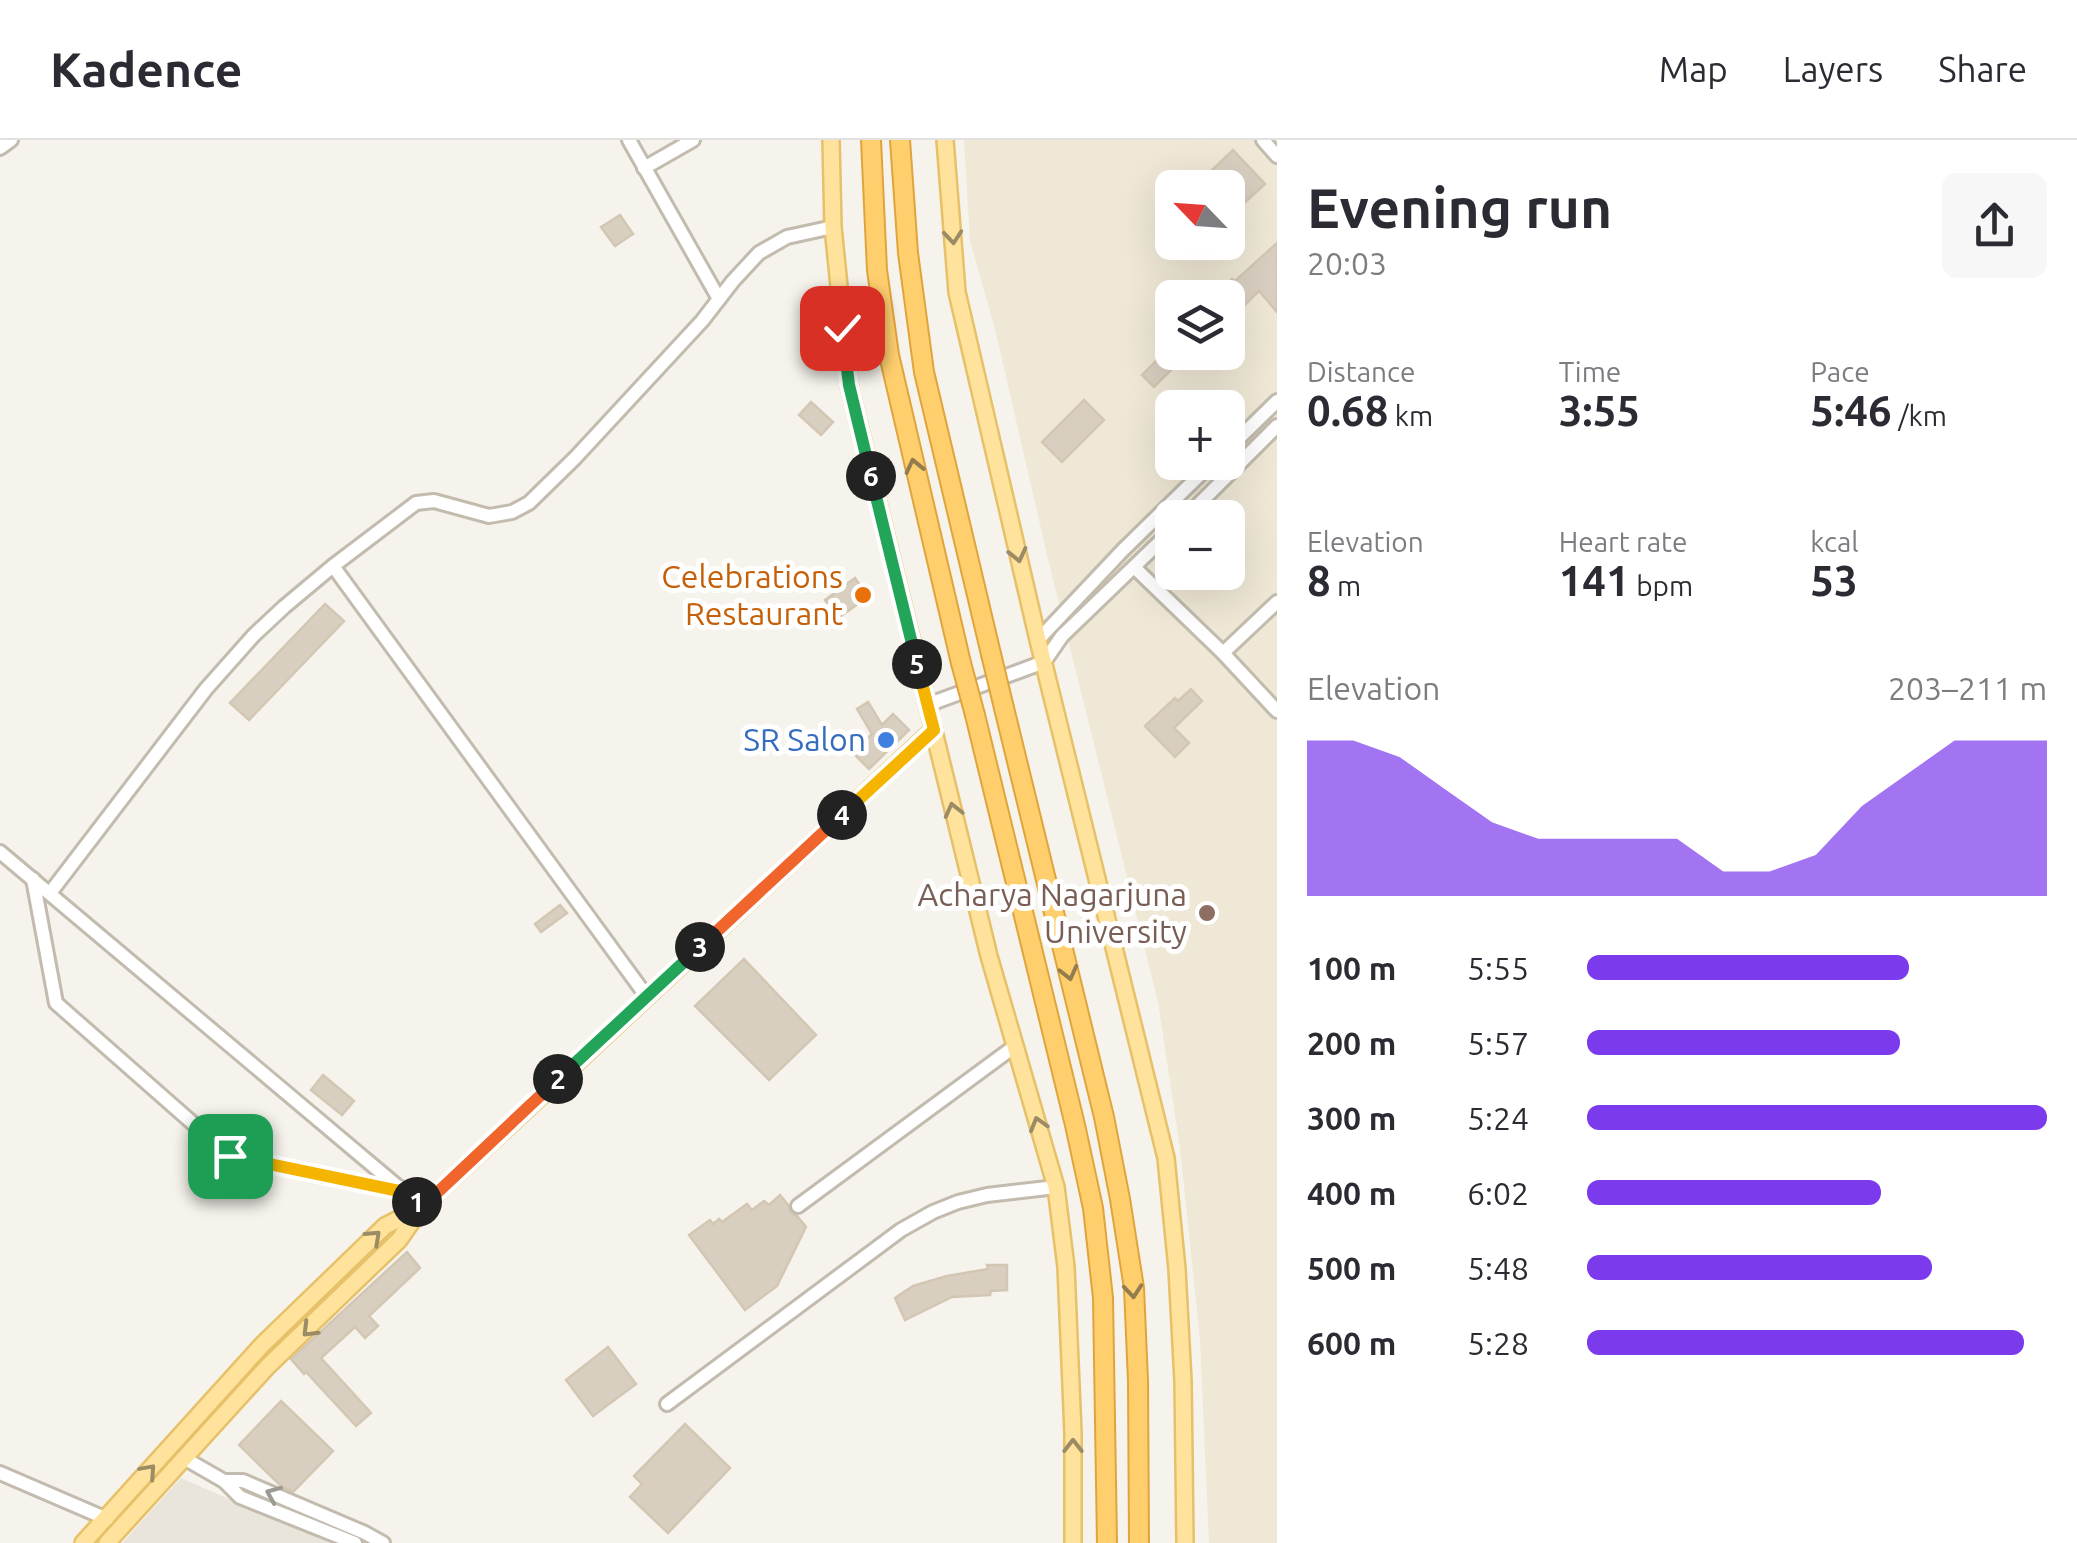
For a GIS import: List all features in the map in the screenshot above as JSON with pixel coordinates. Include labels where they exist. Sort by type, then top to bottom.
[{"type":"highway","points":[[871,140],[877,270],[889,355],[1093,1208],[1103,1298],[1107,1543]]},
{"type":"highway","points":[[900,140],[908,252],[924,372],[1104,1117],[1126,1234],[1134,1288],[1138,1381],[1139,1543]]},
{"type":"main road","points":[[831,140],[833,227],[849,385],[989,956],[1056,1187],[1066,1267],[1073,1543]]},
{"type":"main road","points":[[944,140],[957,292],[1166,1158],[1182,1362],[1185,1543]]},
{"type":"main road","points":[[107,1543],[268,1366],[400,1240],[422,1207],[934,730]]},
{"type":"main road","points":[[83,1543],[262,1346],[385,1226],[422,1207]]},
{"type":"street","points":[[0,148],[10,140]]},
{"type":"street","points":[[629,140],[719,299]]},
{"type":"street","points":[[644,168],[693,140]]},
{"type":"street","points":[[1263,140],[1277,156]]},
{"type":"street","points":[[50,893],[206,689],[254,634],[333,566],[416,503],[434,501],[489,516],[512,512],[529,503],[702,321],[748,263],[787,237],[833,227]]},
{"type":"street","points":[[1245,432],[1277,401]]},
{"type":"street","points":[[1203,500],[1277,426]]},
{"type":"street","points":[[1038,640],[1195,480]]},
{"type":"street","points":[[928,705],[1044,662],[1062,636],[1155,547]]},
{"type":"street","points":[[333,566],[647,997]]},
{"type":"street","points":[[1135,568],[1277,711]]},
{"type":"street","points":[[1223,653],[1277,602]]},
{"type":"street","points":[[0,852],[422,1207]]},
{"type":"street","points":[[33,879],[56,1003],[230,1156],[404,1192]]},
{"type":"street","points":[[798,1206],[1015,1046]]},
{"type":"street","points":[[667,1404],[901,1230],[933,1212],[987,1194],[1056,1187]]},
{"type":"street","points":[[184,1458],[224,1481],[240,1497],[356,1543]]},
{"type":"street","points":[[0,1473],[106,1518]]},
{"type":"street","points":[[224,1481],[243,1481],[383,1543]]},
{"type":"shaded area","name":"Acharya Nagarjuna University","points":[[964,140],[1277,140],[1277,1543],[1209,1543],[1200,1340],[1180,1148],[1158,1002],[995,329],[970,241]]},
{"type":"shaded area","points":[[181,1478],[330,1543],[122,1543]]},
{"type":"building","points":[[1233,150],[1265,184],[1245,202],[1245,170],[1212,170]]},
{"type":"building","points":[[620,215],[633,234],[615,246],[601,227]]},
{"type":"building","points":[[1277,243],[1277,312],[1259,291],[1245,305],[1245,280],[1236,280]]},
{"type":"building","points":[[1155,362],[1155,370],[1171,370],[1154,387],[1142,375]]},
{"type":"building","points":[[1084,400],[1104,420],[1062,462],[1042,442]]},
{"type":"building","points":[[811,402],[833,422],[821,435],[799,415]]},
{"type":"building","points":[[855,578],[868,597],[838,618],[825,600]]},
{"type":"building","points":[[325,604],[344,621],[249,720],[230,703]]},
{"type":"building","points":[[1191,689],[1202,701],[1174,728],[1189,743],[1175,757],[1145,726],[1175,698],[1178,701]]},
{"type":"building","points":[[868,702],[882,725],[893,714],[909,730],[869,769],[853,753],[872,734],[857,709]]},
{"type":"building","points":[[560,905],[567,913],[541,932],[535,924]]},
{"type":"building","points":[[744,959],[816,1035],[769,1080],[695,1006]]},
{"type":"building","points":[[323,1075],[354,1101],[342,1115],[311,1090]]},
{"type":"building","points":[[780,1195],[806,1227],[777,1286],[745,1310],[689,1235],[710,1220],[713,1224],[719,1219],[722,1222],[747,1204],[752,1210],[764,1201],[769,1205]]},
{"type":"building","points":[[407,1252],[420,1268],[369,1316],[378,1326],[365,1338],[355,1327],[321,1358],[371,1413],[356,1426],[291,1359]]},
{"type":"building","points":[[987,1265],[1007,1265],[1007,1290],[952,1297],[905,1320],[895,1298],[913,1286],[988,1269]]},
{"type":"building","points":[[608,1347],[636,1384],[593,1416],[566,1380]]},
{"type":"building","points":[[281,1401],[333,1451],[293,1492],[282,1487],[239,1445]]},
{"type":"building","points":[[685,1424],[730,1468],[668,1533],[630,1497],[642,1484],[634,1476]]},
{"type":"place","name":"Celebrations Restaurant","points":[[863,595]]},
{"type":"place","name":"SR Salon","points":[[886,740]]},
{"type":"place","name":"Acharya Nagarjuna University","points":[[1207,913]]},
{"type":"route","points":[[230,1156],[404,1192],[422,1207],[934,730],[849,385],[842,328]]}]
